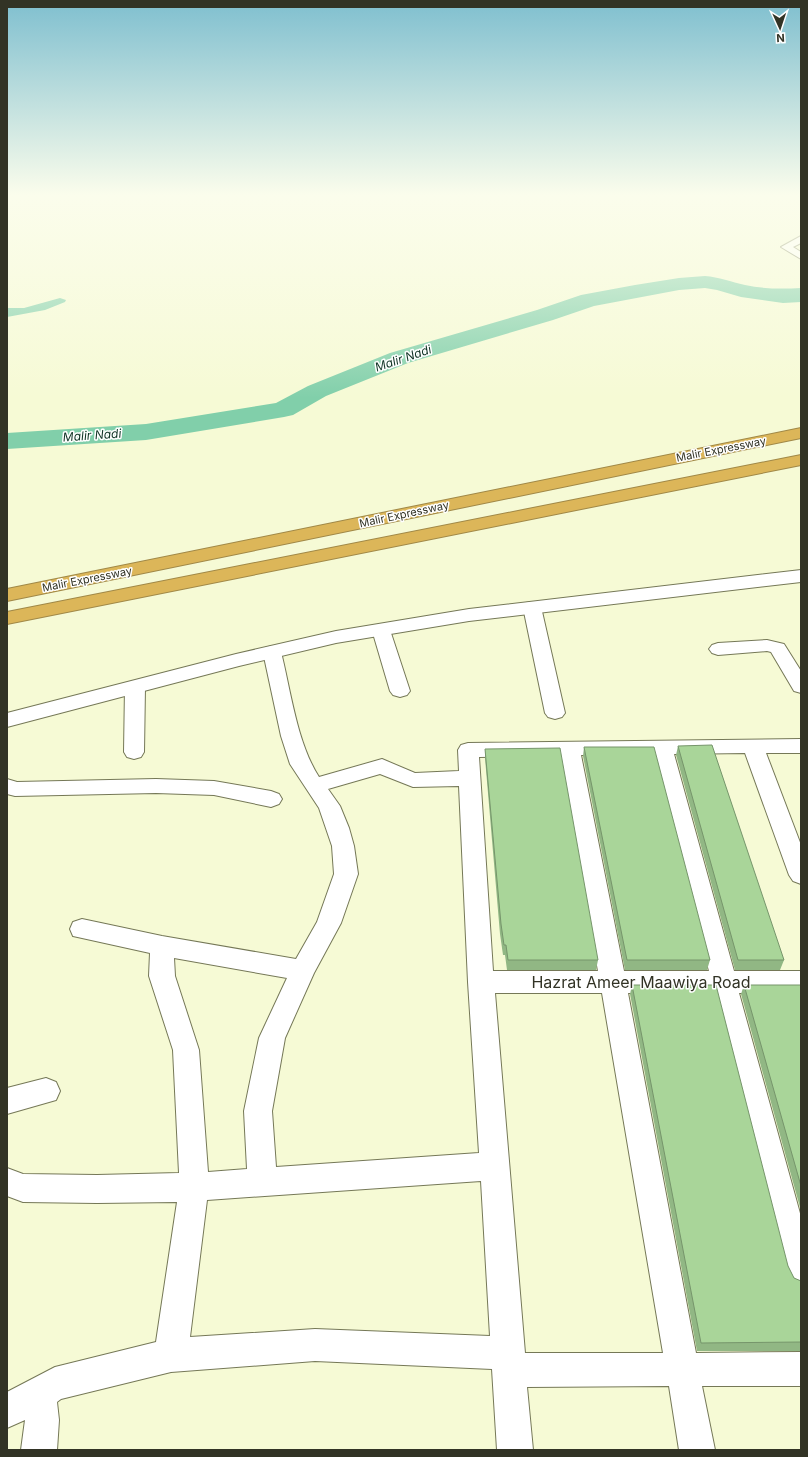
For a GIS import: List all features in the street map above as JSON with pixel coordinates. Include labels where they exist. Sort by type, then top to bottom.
[{"type":"highway","name":"Malir Expressway","points":[[7,595],[801,433]]},
{"type":"highway","name":"Malir Expressway","points":[[7,618],[801,460]]},
{"type":"street","points":[[7,720],[236,660],[336,637],[469,615],[801,576]]},
{"type":"street","points":[[532,607],[555,713]]},
{"type":"street","points":[[381,630],[400,691]]},
{"type":"street","points":[[718,649],[767,645],[778,648],[801,687]]},
{"type":"street","points":[[262,1182],[258,1111],[272,1038],[303,970],[329,923],[346,874],[343,846],[338,828],[329,806],[300,764],[291,736],[272,652]]},
{"type":"street","points":[[134,752],[135,687]]},
{"type":"street","points":[[515,1450],[481,982],[468,750],[801,746]]},
{"type":"street","points":[[753,747],[801,875]]},
{"type":"street","points":[[662,748],[801,1274]]},
{"type":"street","points":[[569,749],[613,982],[697,1450]]},
{"type":"street","points":[[314,786],[382,766],[413,780],[470,778]]},
{"type":"street","points":[[7,786],[15,789],[156,786],[214,788],[271,798]]},
{"type":"street","points":[[82,929],[162,946],[303,970]]},
{"type":"street","points":[[162,946],[162,976],[186,1050],[194,1187],[171,1355]]},
{"type":"street","name":"Hazrat Ameer Maawiya Road","points":[[481,982],[801,982]]},
{"type":"street","points":[[7,1101],[46,1091]]},
{"type":"street","points":[[7,1182],[23,1188],[97,1189],[194,1187],[495,1166]]},
{"type":"street","points":[[7,1411],[55,1384],[171,1355],[315,1344],[509,1362],[683,1370],[801,1369]]},
{"type":"street","points":[[39,1393],[42,1420],[39,1450]]},
{"type":"shaded area","points":[[60,298],[66,300],[65,302],[45,310],[7,317],[7,308],[24,308]]},
{"type":"building","points":[[712,745],[784,960],[738,960],[678,746]]},
{"type":"building","points":[[584,747],[654,747],[710,960],[627,960]]},
{"type":"building","points":[[560,748],[598,960],[508,960],[501,924],[485,749]]},
{"type":"building","points":[[632,985],[716,985],[788,1266],[794,1278],[801,1281],[801,1342],[701,1343]]},
{"type":"building","points":[[744,985],[801,985],[801,1186]]},
{"type":"waterway","name":"Malir Nadi","points":[[7,441],[146,432],[284,409],[317,391],[399,358],[545,315],[589,300],[635,291],[679,284],[705,282],[720,284],[741,291],[783,296],[801,295]]}]
